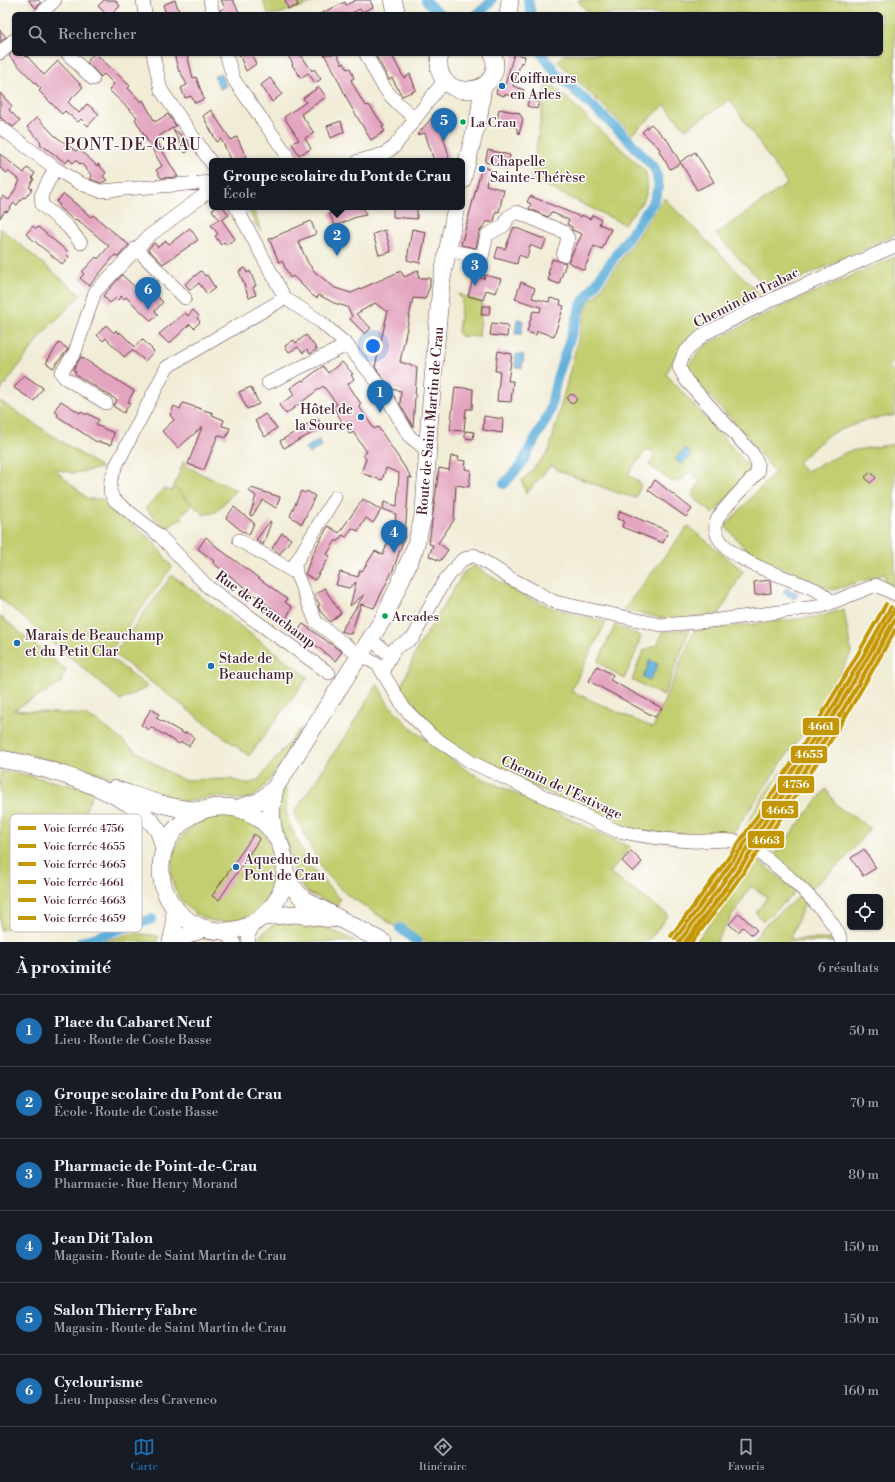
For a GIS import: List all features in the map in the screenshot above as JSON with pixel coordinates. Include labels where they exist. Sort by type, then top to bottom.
[{"type":"main road","points":[[465,170],[479,116],[483,86],[492,74],[494,56]]},
{"type":"main road","points":[[437,57],[442,77],[454,87],[473,117],[474,137]]},
{"type":"main road","points":[[454,87],[468,91],[483,86]]},
{"type":"main road","name":"Route de Saint Martin de Crau","points":[[238,808],[260,801],[275,788],[364,657],[370,639],[390,606],[416,548],[423,517],[441,284],[446,250],[455,210]]},
{"type":"main road","points":[[0,759],[52,770],[82,781],[124,802],[141,814]]},
{"type":"main road","points":[[82,781],[108,786],[168,807],[183,810],[201,810],[226,806],[238,808],[259,817],[274,833],[282,848],[286,873],[291,885],[303,899],[383,942]]},
{"type":"main road","name":"Route de Saint Martin de Crau","points":[[274,833],[271,813],[275,788]]},
{"type":"main road","points":[[201,810],[189,816],[178,825],[170,836],[164,849],[161,863],[162,878],[168,897],[174,906],[188,920],[228,937],[238,929],[258,920],[295,914],[341,920]]},
{"type":"main road","points":[[142,815],[157,829],[164,849]]},
{"type":"main road","points":[[258,920],[276,902],[281,893],[286,873]]},
{"type":"main road","points":[[171,942],[174,929],[174,906]]},
{"type":"main road","points":[[179,942],[186,936],[205,928]]},
{"type":"street","points":[[44,12],[55,0]]},
{"type":"street","points":[[143,0],[145,12]]},
{"type":"street","points":[[210,0],[213,12]]},
{"type":"street","points":[[0,53],[12,42]]},
{"type":"street","points":[[70,56],[93,79]]},
{"type":"street","points":[[153,56],[161,90],[209,160]]},
{"type":"street","points":[[227,56],[234,80],[285,152],[287,158]]},
{"type":"street","points":[[367,56],[382,86],[394,101],[416,118]]},
{"type":"street","points":[[369,158],[384,154],[394,147],[442,84],[454,87]]},
{"type":"street","points":[[0,127],[55,168],[79,183],[100,191],[209,182]]},
{"type":"street","points":[[55,168],[42,196],[42,205],[68,227],[81,243]]},
{"type":"street","points":[[106,403],[65,378],[61,373],[74,352],[95,292],[149,236],[209,191]]},
{"type":"street","points":[[238,210],[285,298],[321,322],[347,345],[380,385],[409,436],[428,451]]},
{"type":"street","points":[[446,250],[482,257],[487,235],[505,225],[508,217],[517,212],[564,232],[568,238],[563,255]]},
{"type":"street","name":"Chemin du Trabac","points":[[831,601],[816,589],[747,562],[725,548],[719,540],[716,531],[717,518],[758,472],[757,462],[752,453],[686,380],[679,367],[684,353],[704,334],[773,299],[895,246]]},
{"type":"street","points":[[136,248],[185,298]]},
{"type":"street","name":"Rue de Beauchamp","points":[[285,298],[167,367],[116,466],[111,479],[110,491],[114,500],[160,536],[208,587],[329,673]]},
{"type":"street","points":[[268,383],[347,345]]},
{"type":"street","points":[[296,573],[295,564],[334,497]]},
{"type":"street","points":[[239,540],[296,573]]},
{"type":"street","points":[[384,673],[394,648],[413,638],[444,581],[462,560],[474,555],[510,578],[555,602],[615,611],[651,623],[671,624],[711,621],[824,606],[831,601],[876,585],[889,591]]},
{"type":"street","name":"Chemin de l'Estivage","points":[[296,573],[316,622],[364,657],[378,665],[384,673],[395,696],[404,708],[432,736],[471,762],[540,796],[617,831],[638,836],[690,841],[736,841],[744,844],[760,854],[812,897],[833,922],[841,942]]},
{"type":"street","points":[[370,639],[390,655]]},
{"type":"street","points":[[249,942],[248,936],[258,920]]},
{"type":"green space","points":[[263,0],[321,0],[284,12],[267,12]]},
{"type":"green space","points":[[578,0],[895,0],[895,235],[771,292],[716,234],[787,184],[730,100],[685,129],[665,105],[632,134],[557,61],[563,56],[883,56],[883,12],[587,12]]},
{"type":"green space","points":[[547,80],[645,171],[647,188],[644,200],[624,224],[531,179]]},
{"type":"green space","points":[[664,198],[763,297],[703,326],[681,347],[666,374],[752,470],[713,514],[692,496],[700,481],[690,472],[682,479],[672,482],[649,465],[655,454],[647,449],[628,474],[641,484],[636,498],[618,493],[559,471],[551,465],[526,494],[522,481],[549,451],[589,298],[594,299]]},
{"type":"green space","points":[[248,210],[254,210],[261,231],[256,225]]},
{"type":"green space","points":[[0,228],[81,295],[45,331],[0,391]]},
{"type":"green space","points":[[895,257],[895,361],[888,365],[895,374],[895,415],[863,421],[828,435],[798,462],[805,472],[849,451],[895,444],[895,578],[891,586],[886,583],[884,574],[833,590],[750,554],[725,526],[775,472],[732,420],[691,378],[688,366],[704,346],[772,311]]},
{"type":"green space","points":[[458,294],[482,302],[479,337],[460,336],[458,332],[462,300]]},
{"type":"green space","points":[[0,401],[102,468],[74,473],[54,469],[88,499],[102,499],[152,540],[172,567],[107,655],[148,687],[121,700],[0,598]]},
{"type":"green space","points":[[184,461],[187,467],[236,490],[216,512],[203,515],[174,486]]},
{"type":"green space","points":[[174,486],[192,505],[181,516],[183,518],[166,528],[145,508],[164,489],[172,491]]},
{"type":"green space","points":[[688,526],[743,571],[719,614],[672,620],[623,610]]},
{"type":"green space","points":[[474,566],[520,594],[550,607],[606,622],[571,691],[653,728],[694,631],[822,616],[844,609],[851,653],[815,721],[793,746],[732,835],[678,835],[623,828],[603,820],[475,758],[433,729],[415,712],[399,692],[417,649],[465,571]]},
{"type":"green space","name":"Stade de Beauchamp","points":[[172,575],[308,677],[249,756],[114,654]]},
{"type":"green space","points":[[0,616],[66,670],[60,684],[13,710],[85,715],[100,723],[161,768],[183,780],[230,779],[249,784],[259,779],[302,728],[271,778],[256,794],[246,799],[216,797],[177,801],[134,785],[68,764],[0,750],[0,718],[3,716],[0,717]]},
{"type":"green space","points":[[615,625],[641,636],[636,652],[624,679],[598,662]]},
{"type":"green space","points":[[690,629],[664,696],[632,680],[643,651],[658,644],[662,632]]},
{"type":"green space","points":[[377,683],[388,704],[412,729],[469,772],[630,847],[610,873],[668,915],[648,942],[419,942],[346,894],[322,869],[294,813],[357,718]]},
{"type":"green space","points":[[809,743],[809,746],[749,840],[742,837],[747,824],[769,788],[805,745]]},
{"type":"green space","points":[[0,772],[18,773],[94,791],[84,814],[10,814],[10,927],[0,930]]},
{"type":"green space","points":[[282,786],[287,790],[286,811],[290,826],[311,868],[340,899],[337,906],[308,893],[294,877],[290,850],[279,824],[278,803]]},
{"type":"green space","points":[[826,789],[837,806],[870,828],[847,857],[810,890],[774,855]]},
{"type":"green space","points":[[224,816],[244,820],[261,832],[273,849],[277,869],[273,889],[261,906],[244,918],[224,922],[204,918],[187,906],[175,889],[171,869],[175,849],[187,832],[204,820]]},
{"type":"green space","points":[[756,859],[795,890],[792,896],[763,921],[756,913],[767,897],[751,886],[717,940],[718,942],[696,942]]},
{"type":"green space","points":[[801,895],[806,900],[790,939],[834,939],[838,942],[749,942],[752,941],[764,926]]},
{"type":"green space","points":[[292,919],[316,923],[358,942],[258,942],[260,937],[267,929],[276,924]]},
{"type":"green space","points":[[135,933],[158,936],[157,942],[99,942]]},
{"type":"water","points":[[220,73],[226,86],[220,89],[214,76]]},
{"type":"water","points":[[517,319],[523,320],[522,334],[515,334]]},
{"type":"water","points":[[516,354],[524,355],[522,368],[515,367]]},
{"type":"water","points":[[319,440],[322,446],[309,454],[305,448]]},
{"type":"water","points":[[685,448],[691,454],[682,465],[675,459]]},
{"type":"water","points":[[786,588],[798,593],[795,599],[783,593]]},
{"type":"water","points":[[650,660],[658,664],[650,681],[643,677]]},
{"type":"building","points":[[28,0],[38,0],[41,3],[36,8]]},
{"type":"building","points":[[104,0],[115,0],[120,6],[114,12],[104,12],[98,6]]},
{"type":"building","points":[[175,0],[179,12],[165,12],[163,5]]},
{"type":"building","points":[[221,0],[233,0],[239,12],[220,12],[220,10],[225,8]]},
{"type":"building","points":[[285,0],[296,0],[298,6],[288,9]]},
{"type":"building","points":[[356,0],[370,0],[373,7],[362,12],[360,9],[354,12],[324,12],[345,2],[346,5]]},
{"type":"building","points":[[0,30],[6,37],[0,42]]},
{"type":"building","points":[[12,53],[12,56],[27,56],[44,75],[58,61],[83,87],[68,102],[79,113],[87,104],[99,114],[88,126],[81,119],[78,122],[65,111],[62,114],[39,91],[41,89],[9,56]]},
{"type":"building","points":[[92,56],[98,56],[130,86],[128,88],[141,102],[143,100],[155,122],[168,114],[176,126],[159,136],[160,138],[156,140],[178,177],[161,178],[156,170],[162,166],[135,119],[137,117],[109,90],[114,84],[104,74],[101,77],[87,62]]},
{"type":"building","points":[[175,56],[188,56],[193,78],[196,77],[204,99],[195,103],[191,96],[185,98],[181,88],[187,85],[180,71],[179,72]]},
{"type":"building","points":[[240,56],[252,56],[256,64],[246,71]]},
{"type":"building","points":[[288,56],[301,56],[312,71],[314,69],[321,79],[315,83],[308,73],[301,78],[292,65],[293,64]]},
{"type":"building","points":[[325,56],[338,56],[342,64],[344,63],[347,69],[350,68],[354,78],[351,80],[363,103],[364,102],[366,106],[369,105],[384,126],[382,127],[385,131],[371,140],[350,105]]},
{"type":"building","points":[[376,56],[392,56],[404,78],[410,74],[416,90],[402,96],[392,78],[389,80]]},
{"type":"building","points":[[513,56],[525,56],[523,63],[521,62],[513,86],[524,90],[522,97],[510,94],[510,96],[505,94],[504,96],[496,93],[499,83],[505,85]]},
{"type":"building","points":[[270,78],[282,94],[272,102],[261,85]]},
{"type":"building","points":[[319,87],[326,97],[301,114],[314,133],[305,138],[311,149],[299,155],[292,143],[299,140],[284,117],[306,102],[303,98]]},
{"type":"building","points":[[0,93],[12,106],[9,110],[20,121],[13,127],[1,118],[0,119]]},
{"type":"building","points":[[529,99],[539,102],[537,109],[527,106]]},
{"type":"building","points":[[499,109],[519,113],[523,119],[519,134],[516,127],[497,122]]},
{"type":"building","points":[[211,110],[231,140],[237,137],[246,157],[230,158],[221,139],[217,142],[203,116]]},
{"type":"building","points":[[436,113],[449,156],[448,158],[433,158],[425,133],[417,135]]},
{"type":"building","points":[[37,117],[55,136],[76,151],[79,149],[97,166],[98,164],[106,173],[103,176],[107,180],[101,183],[90,179],[92,176],[81,163],[80,164],[76,160],[73,163],[69,159],[66,163],[40,144],[41,142],[27,127]]},
{"type":"building","points":[[341,121],[344,132],[331,138],[327,126]]},
{"type":"building","points":[[651,124],[668,141],[680,162],[695,152],[714,182],[697,190],[681,163],[670,169],[659,151],[660,149],[642,132]]},
{"type":"building","points":[[173,129],[185,139],[192,149],[185,153]]},
{"type":"building","points":[[488,150],[510,155],[507,168],[485,162]]},
{"type":"building","points":[[0,154],[24,173],[27,168],[35,173],[32,178],[34,179],[29,187],[32,189],[25,198],[23,197],[17,205],[14,203],[0,218],[0,200],[3,196],[9,200],[20,181],[8,171],[7,173],[0,168]]},
{"type":"building","points":[[482,167],[490,169],[486,185],[504,190],[499,212],[496,211],[494,222],[486,222],[479,233],[476,248],[461,245]]},
{"type":"building","points":[[64,194],[91,217],[93,215],[129,245],[118,257],[115,255],[89,286],[80,278],[84,274],[82,272],[96,257],[98,259],[109,246],[79,221],[74,220],[58,207],[60,205],[56,202]]},
{"type":"building","points":[[530,196],[581,217],[582,215],[590,219],[592,215],[601,219],[599,224],[611,229],[602,249],[594,246],[584,270],[568,262],[582,234],[572,230],[572,227],[567,224],[569,220],[551,212],[548,217],[529,209],[531,204],[527,202]]},
{"type":"building","points":[[212,210],[225,210],[229,215],[222,220],[235,239],[226,245],[224,242],[221,245],[215,236],[218,234],[211,225],[219,219]]},
{"type":"building","points":[[336,210],[364,210],[366,215],[356,217],[335,226],[329,213]]},
{"type":"building","points":[[393,210],[417,210],[417,219],[393,217]]},
{"type":"building","points":[[311,221],[316,234],[298,241],[308,263],[315,272],[335,288],[351,293],[401,271],[404,277],[419,270],[418,278],[430,278],[430,286],[425,299],[413,298],[400,362],[417,367],[413,427],[400,404],[401,391],[391,389],[375,367],[388,310],[387,312],[375,303],[356,314],[371,328],[365,334],[350,319],[352,316],[347,307],[334,303],[319,295],[317,298],[313,296],[293,276],[290,278],[282,261],[279,262],[269,239]]},
{"type":"building","points":[[33,226],[36,229],[38,227],[68,252],[66,254],[69,257],[62,264],[26,234]]},
{"type":"building","points":[[514,227],[546,240],[542,250],[530,245],[527,258],[519,255],[517,264],[495,258],[498,247],[505,249]]},
{"type":"building","points":[[190,228],[198,240],[163,264],[148,249],[154,243],[158,247],[166,241],[169,244]]},
{"type":"building","points":[[412,229],[426,232],[420,263],[407,260]]},
{"type":"building","points":[[385,230],[391,252],[379,255],[373,234]]},
{"type":"building","points":[[552,259],[566,263],[559,284],[548,280]]},
{"type":"building","points":[[245,268],[247,273],[250,271],[256,286],[253,287],[256,295],[249,298],[239,271]]},
{"type":"building","points":[[201,271],[205,276],[207,275],[215,288],[207,294],[199,283],[190,290],[185,284]]},
{"type":"building","points":[[122,275],[150,301],[156,295],[163,302],[155,311],[158,315],[151,321],[126,297],[124,299],[121,296],[118,300],[116,298],[110,303],[103,296]]},
{"type":"building","points":[[485,275],[501,279],[496,293],[486,290],[483,300],[468,296],[474,276],[484,279]]},
{"type":"building","points":[[521,282],[535,288],[532,298],[549,302],[550,298],[561,301],[560,305],[564,306],[554,336],[537,331],[536,335],[527,332],[533,311],[540,312],[541,307],[515,299]]},
{"type":"building","points":[[482,306],[490,306],[489,315],[481,315]]},
{"type":"building","points":[[193,310],[199,316],[197,318],[200,322],[194,328],[190,324],[169,344],[159,334],[185,313],[188,316]]},
{"type":"building","points":[[492,323],[508,325],[507,337],[490,335]]},
{"type":"building","points":[[106,325],[114,333],[116,330],[119,334],[120,332],[135,347],[142,339],[154,351],[145,361],[132,350],[124,357],[106,338],[103,341],[97,335]]},
{"type":"building","points":[[306,335],[317,349],[310,354],[307,349],[303,353],[298,347],[289,352],[285,346],[294,340],[296,343]]},
{"type":"building","points":[[59,343],[68,349],[53,368],[46,363]]},
{"type":"building","points":[[498,351],[512,354],[508,381],[513,381],[511,402],[497,401],[500,371],[495,371]]},
{"type":"building","points":[[81,357],[134,391],[128,402],[130,403],[124,413],[113,406],[117,400],[75,374],[76,372],[73,370]]},
{"type":"building","points":[[342,362],[353,374],[351,375],[354,379],[348,384],[361,404],[359,406],[374,429],[378,427],[412,478],[409,477],[405,536],[393,570],[374,608],[361,604],[351,634],[341,631],[364,595],[350,606],[356,582],[349,588],[336,585],[340,572],[358,577],[360,570],[362,571],[375,551],[383,555],[391,533],[394,533],[396,514],[383,509],[384,502],[397,506],[399,473],[386,468],[382,480],[361,473],[366,459],[363,455],[367,452],[353,432],[350,434],[333,407],[337,404],[323,386],[286,414],[279,405],[294,395],[290,388],[302,380],[303,381],[323,366],[328,373]]},
{"type":"building","points":[[24,375],[43,388],[34,401],[14,388]]},
{"type":"building","points":[[251,387],[259,404],[247,409],[239,392]]},
{"type":"building","points":[[455,387],[473,389],[472,409],[466,409],[464,431],[450,430]]},
{"type":"building","points":[[570,395],[574,395],[576,399],[574,403],[570,403],[568,401],[568,397]]},
{"type":"building","points":[[61,401],[80,413],[81,411],[86,415],[87,413],[99,420],[96,424],[98,426],[114,433],[111,445],[95,441],[57,416],[58,414],[54,411]]},
{"type":"building","points":[[183,403],[213,413],[212,415],[224,420],[222,426],[230,428],[226,438],[218,435],[204,470],[188,464],[202,427],[178,448],[162,431],[174,420],[170,415],[174,406],[180,409]]},
{"type":"building","points":[[265,414],[277,428],[265,437],[255,421]]},
{"type":"building","points":[[484,416],[503,419],[502,433],[483,430]]},
{"type":"building","points":[[318,418],[322,428],[284,448],[280,441],[297,431],[296,428],[303,424],[304,426]]},
{"type":"building","points":[[465,431],[474,432],[473,439],[465,438]]},
{"type":"building","points":[[451,456],[459,457],[458,460],[466,461],[465,469],[471,470],[469,487],[456,485],[454,520],[438,543],[448,550],[440,561],[429,556],[433,545],[429,544],[439,468],[449,470]]},
{"type":"building","points":[[871,472],[876,478],[870,483],[865,477]]},
{"type":"building","points":[[655,480],[692,509],[686,517],[648,490]]},
{"type":"building","points":[[251,488],[280,497],[276,508],[263,500],[252,516],[250,515],[256,496],[249,491]]},
{"type":"building","points":[[301,491],[305,493],[307,491],[315,496],[302,524],[290,516]]},
{"type":"building","points":[[363,499],[381,510],[373,523],[366,518],[358,531],[352,528],[346,537],[342,535],[338,542],[336,540],[327,554],[330,556],[315,580],[305,574],[313,553],[328,526],[339,533]]},
{"type":"building","points":[[234,507],[254,523],[249,535],[226,518]]},
{"type":"building","points":[[620,511],[668,531],[663,543],[622,527],[624,521],[617,519]]},
{"type":"building","points":[[270,521],[271,522],[263,545],[256,540]]},
{"type":"building","points":[[282,533],[291,539],[280,554],[272,548]]},
{"type":"building","points":[[206,537],[218,548],[287,599],[285,602],[292,607],[286,619],[213,563],[214,561],[198,549]]},
{"type":"building","points":[[770,580],[771,593],[755,595],[754,582]]},
{"type":"building","points":[[324,588],[341,613],[330,622],[320,611],[318,606],[320,605],[314,595]]},
{"type":"building","points":[[303,624],[342,652],[335,661],[298,631]]},
{"type":"building","points":[[597,666],[613,675],[610,680],[662,708],[655,717],[589,681]]},
{"type":"building","points":[[151,709],[159,714],[156,718],[185,734],[186,732],[194,737],[189,746],[181,742],[179,744],[151,727],[149,730],[141,725]]},
{"type":"building","name":"Aqueduc du Pont de Crau","points":[[254,834],[260,838],[219,900],[212,896]]},
{"type":"building","points":[[864,849],[876,868],[863,876],[851,858]]},
{"type":"building","points":[[631,851],[642,862],[633,872],[622,861]]},
{"type":"building","points":[[739,913],[757,930],[752,935],[743,927],[738,932],[729,924]]},
{"type":"waterway","points":[[426,0],[433,9],[438,12]]},
{"type":"waterway","points":[[480,12],[492,0]]},
{"type":"waterway","points":[[528,0],[531,12]]},
{"type":"waterway","points":[[504,484],[520,466],[549,414],[557,378],[582,303],[654,201],[659,186],[655,169],[628,139],[556,73],[543,56]]},
{"type":"waterway","points":[[142,922],[152,919]]},
{"type":"waterway","points":[[400,928],[417,942]]},
{"type":"waterway","points":[[81,942],[112,932]]},
{"type":"rail line","name":"4659","points":[[671,936],[730,856],[785,774],[837,690],[886,604]]},
{"type":"rail line","name":"4661","points":[[675,939],[734,859],[789,777],[841,693],[891,607]]},
{"type":"rail line","name":"4655","points":[[679,942],[738,862],[766,821],[846,695],[895,609]]},
{"type":"rail line","name":"4665","points":[[685,942],[770,825],[847,703],[895,619]]},
{"type":"rail line","name":"4756","points":[[687,942],[743,864],[822,744],[895,620]]},
{"type":"rail line","name":"4663","points":[[692,942],[720,905],[800,790],[849,711],[895,630]]},
{"type":"place","name":"Coiffueurs en Arles","points":[[502,86]]},
{"type":"place","name":"La Crau","points":[[463,122]]},
{"type":"place","name":"Salon Thierry Fabre","points":[[444,141]]},
{"type":"place","name":"Chapelle Sainte-Thérèse","points":[[482,169]]},
{"type":"place","name":"Groupe scolaire du Pont de Crau","points":[[337,256]]},
{"type":"place","name":"Pharmacie de Point-de-Crau","points":[[475,286]]},
{"type":"place","name":"Cyclourisme","points":[[148,310]]},
{"type":"place","name":"Place du Cabaret Neuf","points":[[380,413]]},
{"type":"place","name":"Hôtel de la Source","points":[[361,417]]},
{"type":"place","name":"Jean Dit Talon","points":[[394,553]]},
{"type":"place","name":"Arcades","points":[[385,616]]},
{"type":"place","name":"Marais de Beauchamp et du Petit Clar","points":[[17,643]]},
{"type":"place","name":"Stade de Beauchamp","points":[[211,666]]},
{"type":"place","name":"Aqueduc du Pont de Crau","points":[[236,867]]},
{"type":"district","name":"PONT-DE-CRAU","points":[[133,144]]}]
